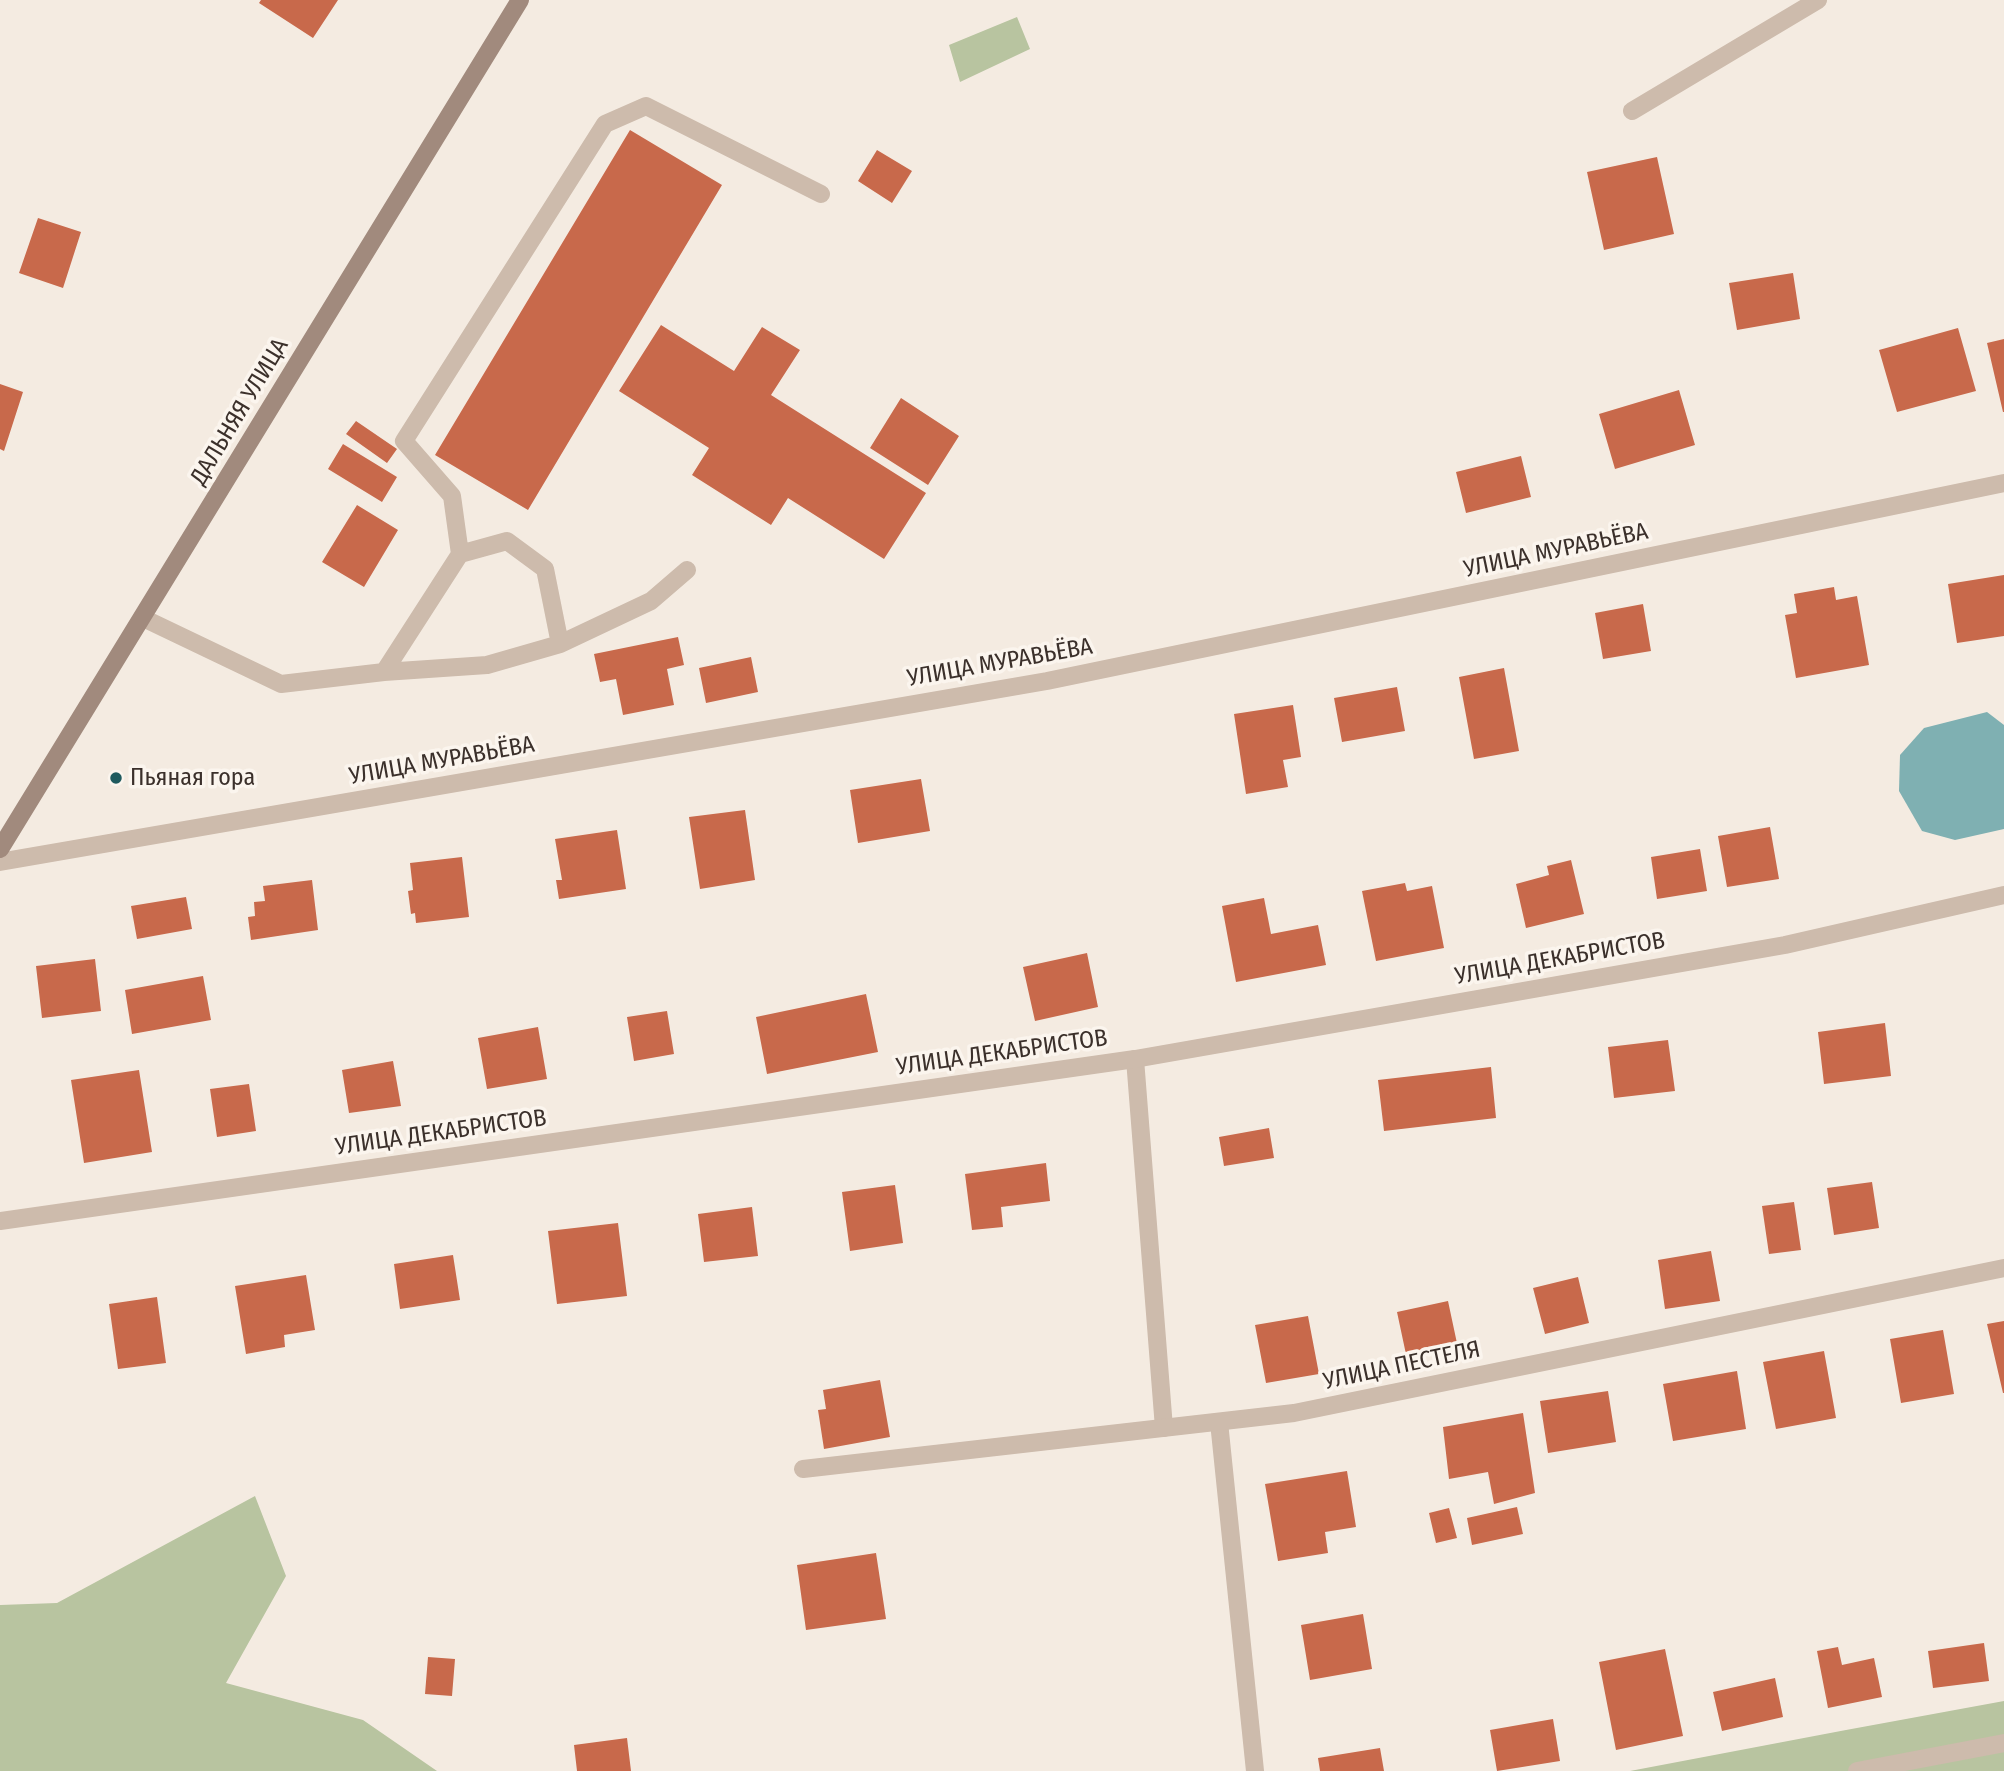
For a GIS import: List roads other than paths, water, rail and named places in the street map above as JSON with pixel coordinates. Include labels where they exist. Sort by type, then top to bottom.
[{"type":"main road","name":"ДАЛЬНЯЯ УЛИЦА","points":[[0,849],[520,0]]},
{"type":"street","points":[[1632,111],[1818,0]]},
{"type":"street","points":[[384,672],[460,554],[452,496],[404,441],[605,124],[646,106],[821,194]]},
{"type":"street","name":"УЛИЦА МУРАВЬЁВА","points":[[0,862],[1047,681],[2004,483]]},
{"type":"street","points":[[460,554],[507,541],[545,569],[560,644]]},
{"type":"street","points":[[143,618],[281,684],[384,672],[487,665],[560,644],[651,601],[687,570]]},
{"type":"street","name":"УЛИЦА ДЕКАБРИСТОВ","points":[[0,1221],[1135,1059],[1786,945],[2004,895]]},
{"type":"street","points":[[1135,1059],[1164,1428]]},
{"type":"street","name":"УЛИЦА ПЕСТЕЛЯ","points":[[803,1469],[1294,1413],[2004,1268]]},
{"type":"street","points":[[1219,1422],[1255,1771]]},
{"type":"street","points":[[1857,1771],[2004,1743]]},
{"type":"water","points":[[1987,712],[2004,725],[2004,829],[1955,840],[1922,831],[1899,791],[1900,755],[1924,728]]},
{"type":"place","name":"Пьяная гора","points":[[116,778]]}]
